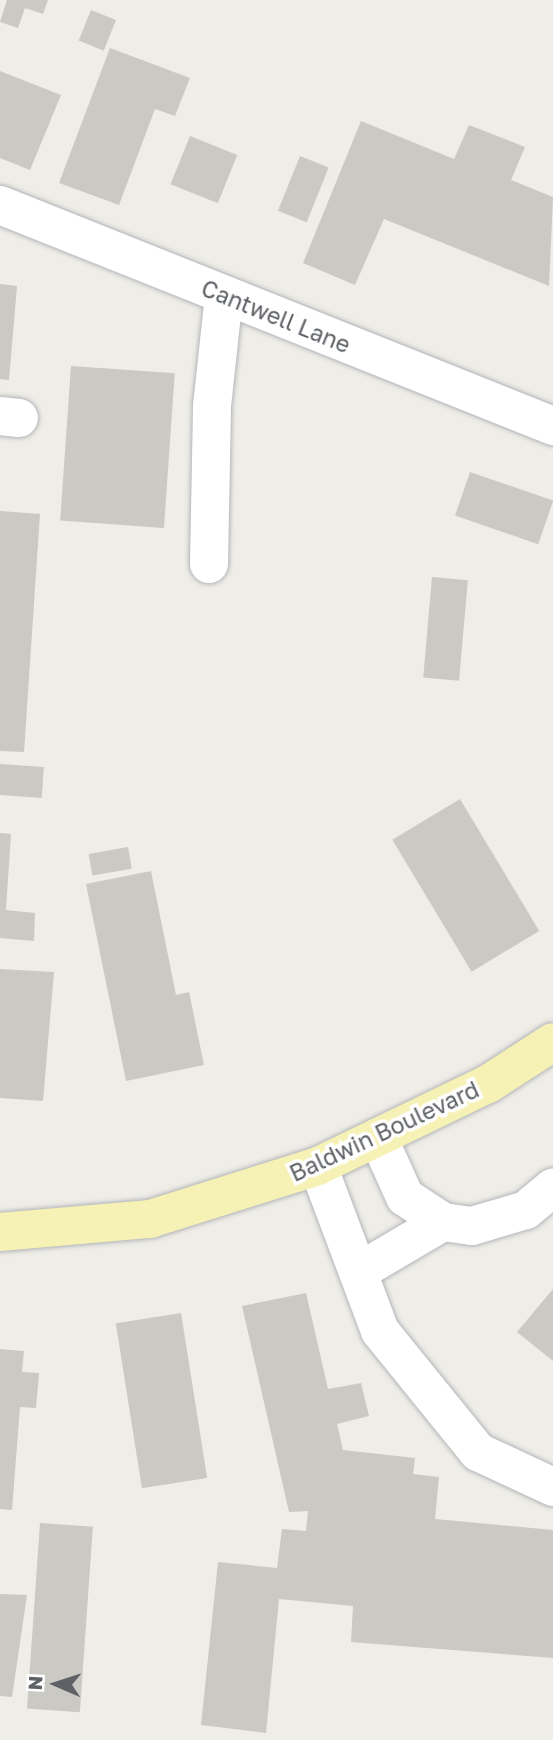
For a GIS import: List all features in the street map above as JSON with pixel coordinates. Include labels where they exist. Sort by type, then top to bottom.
[{"type":"main road","name":"Baldwin Boulevard","points":[[0,1232],[150,1219],[318,1167],[488,1084],[553,1042]]},
{"type":"street","name":"Cantwell Lane","points":[[0,205],[553,426]]},
{"type":"street","points":[[209,564],[213,397],[224,295]]},
{"type":"street","points":[[378,1137],[405,1197],[443,1222],[472,1226],[526,1210],[553,1186]]},
{"type":"street","points":[[318,1167],[380,1331],[478,1452],[553,1487]]},
{"type":"street","points":[[358,1272],[443,1222]]},
{"type":"building","points":[[7,0],[48,0],[43,14],[25,8],[18,28],[0,22]]},
{"type":"building","points":[[91,10],[116,20],[104,51],[79,41]]},
{"type":"building","points":[[110,48],[190,78],[175,116],[155,109],[119,205],[59,183]]},
{"type":"building","points":[[0,71],[61,95],[30,170],[0,158]]},
{"type":"building","points":[[361,121],[454,159],[469,125],[525,147],[511,180],[553,197],[549,286],[384,219],[355,285],[303,263]]},
{"type":"building","points":[[190,136],[237,155],[218,203],[171,184]]},
{"type":"building","points":[[300,156],[329,168],[307,222],[278,211]]},
{"type":"building","points":[[0,284],[17,286],[9,380],[0,379]]},
{"type":"building","points":[[71,366],[175,373],[164,528],[60,521]]},
{"type":"building","points":[[470,472],[553,501],[538,544],[455,515]]},
{"type":"building","points":[[0,511],[40,514],[24,752],[0,751]]},
{"type":"building","points":[[432,577],[468,580],[459,681],[423,678]]},
{"type":"building","points":[[0,764],[44,767],[42,798],[0,795]]},
{"type":"building","points":[[460,799],[539,931],[472,972],[392,840]]},
{"type":"building","points":[[0,833],[11,834],[6,910],[35,913],[34,941],[0,938]]},
{"type":"building","points":[[128,847],[132,869],[92,876],[89,854]]},
{"type":"building","points":[[151,871],[176,995],[189,992],[204,1065],[126,1081],[86,884]]},
{"type":"building","points":[[0,969],[54,972],[43,1101],[0,1098]]},
{"type":"building","points":[[553,1289],[553,1361],[517,1332]]},
{"type":"building","points":[[306,1293],[328,1389],[361,1383],[369,1416],[337,1424],[343,1450],[415,1458],[413,1474],[439,1477],[435,1519],[553,1530],[553,1658],[351,1642],[353,1606],[279,1599],[266,1733],[201,1725],[218,1562],[277,1568],[282,1529],[306,1531],[308,1511],[289,1512],[242,1306]]},
{"type":"building","points":[[181,1313],[207,1478],[142,1488],[116,1323]]},
{"type":"building","points":[[0,1349],[24,1351],[22,1372],[39,1373],[36,1408],[20,1407],[12,1510],[0,1509]]},
{"type":"building","points":[[40,1523],[93,1527],[80,1712],[27,1709]]},
{"type":"building","points":[[0,1594],[27,1595],[12,1697],[0,1696]]}]
